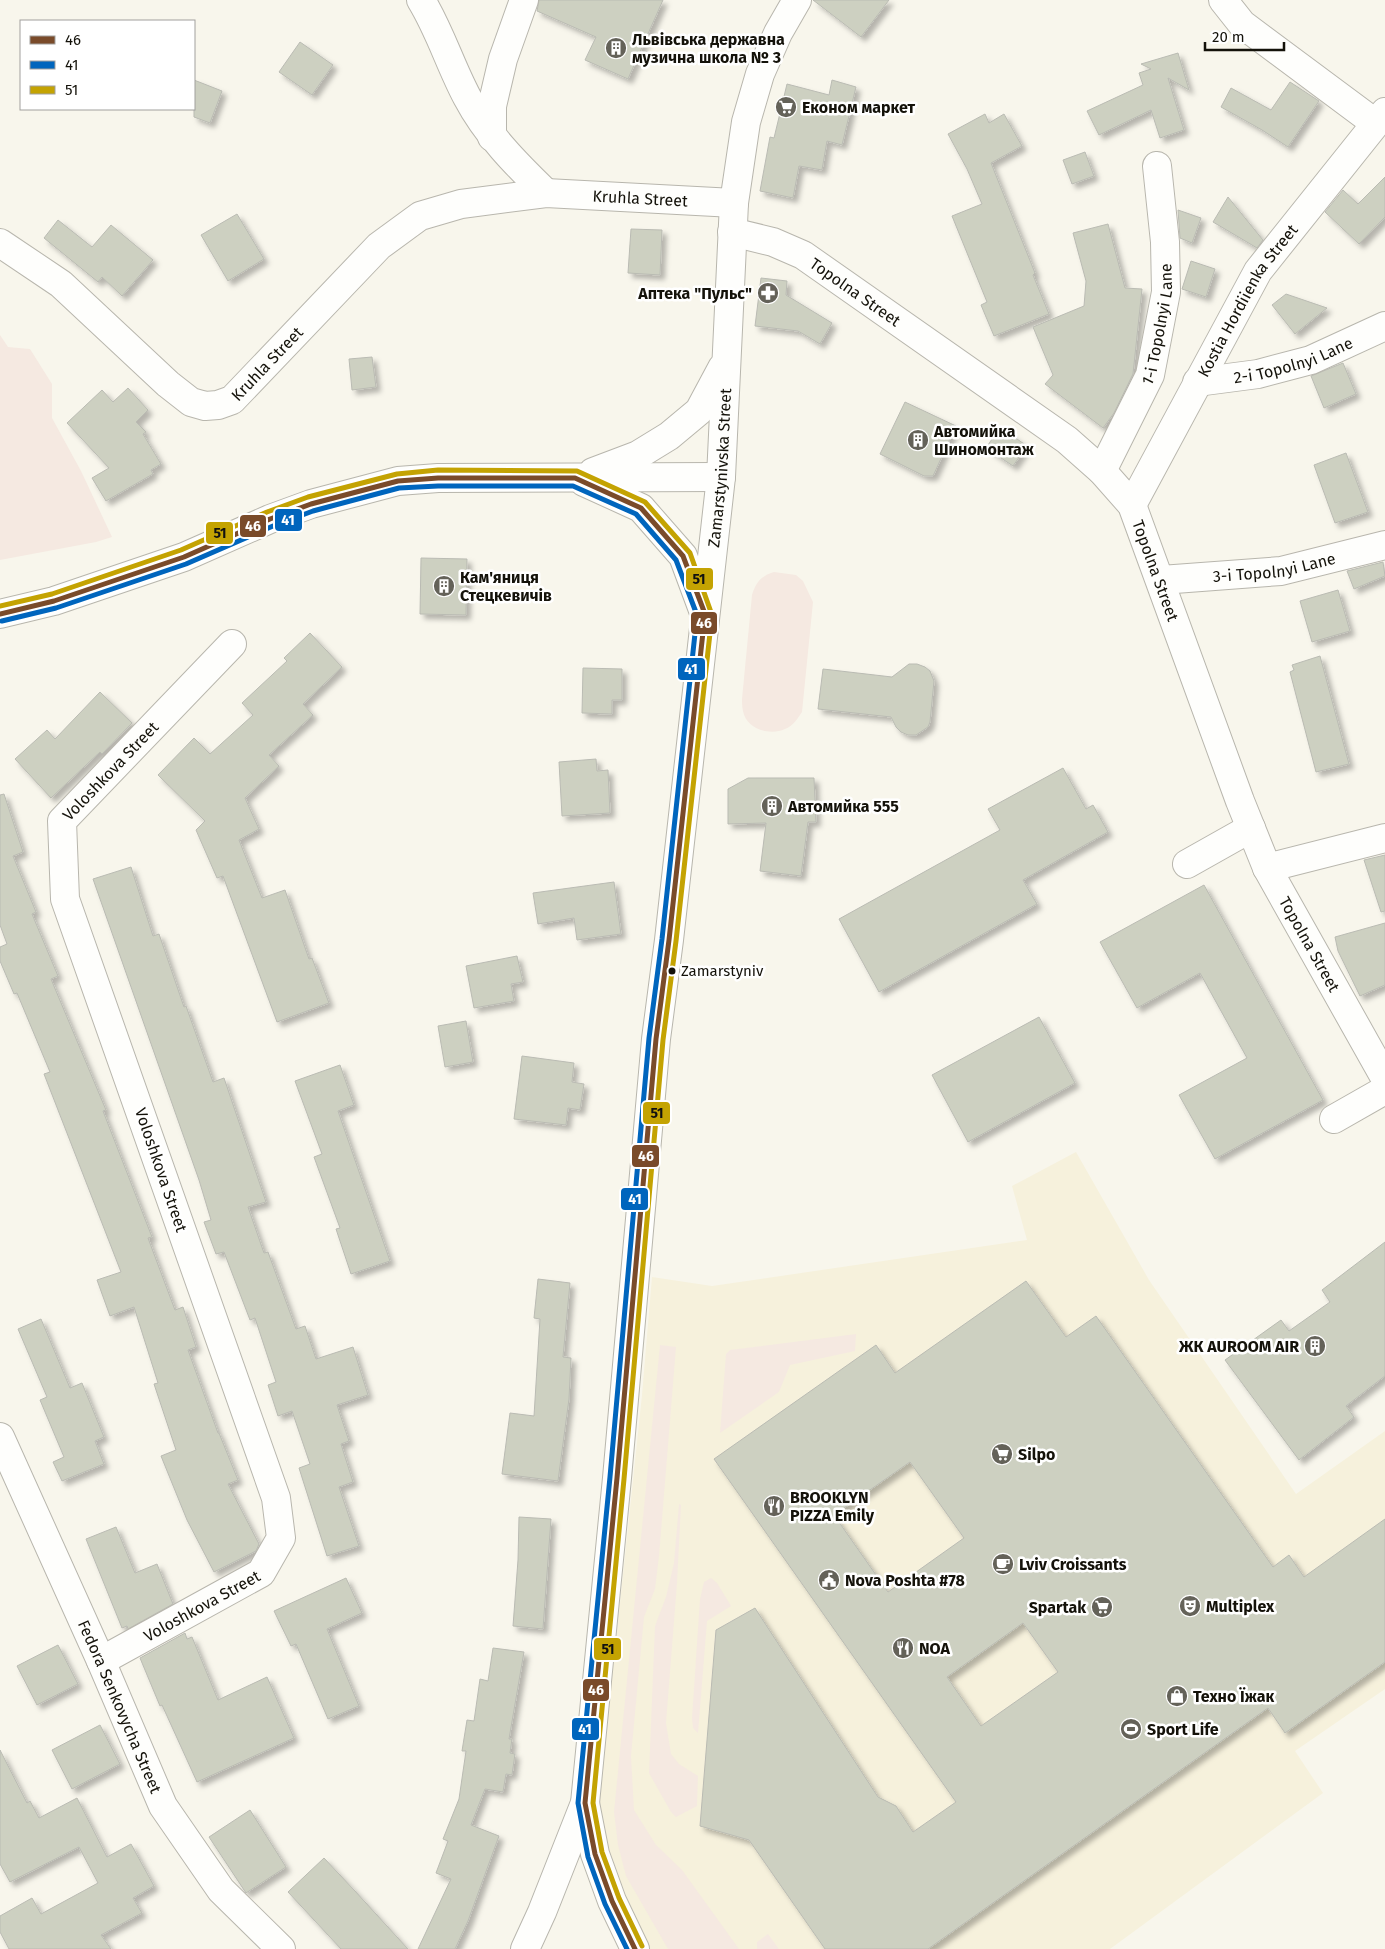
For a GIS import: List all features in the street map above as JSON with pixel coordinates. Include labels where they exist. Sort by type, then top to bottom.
[{"type":"street","points":[[421,0],[466,96],[492,136],[510,158],[546,193]]},
{"type":"street","points":[[492,136],[492,106],[501,68],[524,0]]},
{"type":"street","name":"Zamarstynivska Street","points":[[525,1949],[542,1912],[585,1803],[617,1478],[656,1039],[670,940],[705,614],[722,477],[725,363],[734,202],[746,122],[760,74],[778,33],[797,0]]},
{"type":"street","points":[[1223,0],[1242,24],[1380,118]]},
{"type":"street","name":"Kostia Hordiienka Street","points":[[1132,505],[1258,271],[1380,118]]},
{"type":"street","name":"1-i Topolnyi Lane","points":[[1102,471],[1150,375],[1166,292],[1165,242],[1157,166]]},
{"type":"street","name":"Kruhla Street","points":[[0,243],[61,284],[168,384],[191,402],[205,406],[218,405],[232,400],[379,246],[420,216],[461,204],[546,193],[734,202]]},
{"type":"street","name":"Topolna Street","points":[[732,232],[773,242],[803,255],[1067,440],[1102,471],[1132,505],[1267,868],[1377,1046],[1385,1078]]},
{"type":"street","name":"2-i Topolnyi Lane","points":[[1197,382],[1258,374],[1311,360],[1385,326]]},
{"type":"street","points":[[575,478],[638,454],[669,436],[699,410],[725,363]]},
{"type":"street","points":[[0,614],[54,601],[184,557],[270,519],[311,504],[398,481],[438,478],[722,477]]},
{"type":"street","points":[[575,478],[641,508],[683,556],[705,614]]},
{"type":"street","name":"3-i Topolnyi Lane","points":[[1161,580],[1281,571],[1385,546]]},
{"type":"street","name":"Voloshkova Street","points":[[101,1661],[262,1573],[281,1538],[276,1498],[65,898],[62,821],[232,644]]},
{"type":"street","points":[[1188,864],[1251,828]]},
{"type":"street","points":[[1267,868],[1385,838]]},
{"type":"street","points":[[1334,1119],[1385,1090]]},
{"type":"street","name":"Fedora Senkovycha Street","points":[[0,1437],[101,1661],[162,1806],[221,1890],[281,1949]]},
{"type":"street","points":[[585,1803],[595,1854],[612,1901],[635,1949]]},
{"type":"shaded area","points":[[0,335],[8,347],[30,349],[52,384],[52,418],[81,471],[112,537],[96,542],[0,560]]},
{"type":"shaded area","points":[[774,572],[796,575],[803,581],[813,602],[802,712],[790,726],[773,732],[759,729],[749,722],[743,711],[742,699],[752,595],[755,586],[760,580]]},
{"type":"shaded area","points":[[1076,1152],[1149,1280],[1296,1494],[1385,1431],[1385,1689],[1295,1751],[1323,1793],[1110,1949],[649,1949],[630,1915],[613,1871],[598,1811],[642,1395],[652,1277],[712,1286],[1027,1240],[1012,1186]]},
{"type":"shaded area","points":[[856,1334],[855,1351],[790,1365],[779,1392],[720,1433],[726,1354],[730,1350]]},
{"type":"shaded area","points":[[660,1345],[676,1347],[659,1556],[655,1589],[644,1617],[631,1756],[634,1810],[656,1845],[682,1870],[739,1949],[668,1949],[626,1876],[618,1845],[614,1812]]},
{"type":"shaded area","points":[[679,1504],[681,1505],[677,1583],[666,1723],[671,1754],[679,1764],[698,1776],[697,1806],[676,1817],[671,1812],[649,1773],[655,1626],[666,1597],[674,1563]]},
{"type":"shaded area","points":[[711,1578],[717,1583],[731,1606],[707,1621],[698,1733],[693,1728],[692,1718],[700,1599],[704,1582]]},
{"type":"shaded area","points":[[768,1934],[779,1949],[757,1949],[757,1942]]},
{"type":"building","name":"Львівська державна музична школа № 3","points":[[539,0],[663,0],[628,79],[585,60],[596,37],[537,11]]},
{"type":"building","points":[[813,0],[889,0],[861,37]]},
{"type":"building","points":[[300,42],[333,65],[312,95],[279,72]]},
{"type":"building","points":[[1178,53],[1189,90],[1168,78],[1184,130],[1160,138],[1151,110],[1099,135],[1087,111],[1143,85],[1139,73],[1151,69],[1141,64]]},
{"type":"building","points":[[195,80],[222,91],[210,123],[194,117]]},
{"type":"building","points":[[832,80],[856,87],[842,145],[827,141],[822,170],[799,166],[793,198],[760,191],[770,137],[774,138],[787,84],[829,95]]},
{"type":"building","points":[[1290,82],[1319,101],[1288,147],[1221,107],[1231,88],[1271,110]]},
{"type":"building","points":[[985,114],[989,123],[1004,114],[1022,146],[991,163],[1035,273],[1033,275],[1049,314],[994,336],[981,305],[987,302],[952,216],[982,204],[967,169],[948,134]]},
{"type":"building","points":[[1085,152],[1094,176],[1072,184],[1063,160]]},
{"type":"building","points":[[1385,177],[1385,217],[1359,244],[1325,212],[1343,190],[1358,204]]},
{"type":"building","points":[[1228,197],[1263,240],[1257,248],[1213,222]]},
{"type":"building","points":[[1178,210],[1201,218],[1192,243],[1180,238]]},
{"type":"building","points":[[237,214],[264,259],[228,281],[201,235]]},
{"type":"building","points":[[58,220],[92,247],[111,225],[153,260],[122,296],[102,277],[98,282],[44,238]]},
{"type":"building","points":[[1108,224],[1125,288],[1142,289],[1133,374],[1114,413],[1103,428],[1045,384],[1053,375],[1033,327],[1084,306],[1086,281],[1073,233]]},
{"type":"building","points":[[631,229],[662,230],[660,275],[628,273]]},
{"type":"building","points":[[1191,261],[1215,269],[1206,297],[1182,289]]},
{"type":"building","points":[[761,278],[787,281],[786,295],[832,323],[820,344],[798,331],[755,326]]},
{"type":"building","points":[[1286,294],[1327,308],[1295,334],[1272,305]]},
{"type":"building","points":[[372,357],[376,387],[352,390],[349,359]]},
{"type":"building","points":[[1343,363],[1356,394],[1324,408],[1311,376]]},
{"type":"building","points":[[128,388],[148,410],[136,422],[146,432],[143,434],[161,464],[151,470],[153,474],[106,501],[92,478],[109,468],[67,423],[102,390],[113,402]]},
{"type":"building","name":"Автомийка Шиномонтаж","points":[[905,402],[956,426],[933,476],[924,476],[880,454]]},
{"type":"building","points":[[1000,427],[1027,446],[1013,466],[986,448]]},
{"type":"building","points":[[1346,453],[1368,512],[1335,523],[1314,465]]},
{"type":"building","name":"Кам'яниця Стецкевичів","points":[[421,558],[467,559],[466,615],[420,614]]},
{"type":"building","points":[[1383,562],[1385,576],[1354,589],[1347,571]]},
{"type":"building","points":[[1338,590],[1350,631],[1312,642],[1300,601]]},
{"type":"building","points":[[310,633],[342,667],[303,704],[313,715],[269,755],[279,766],[245,798],[259,829],[239,840],[262,898],[285,890],[309,959],[312,958],[329,1003],[277,1022],[223,876],[217,878],[196,830],[205,821],[158,775],[194,738],[210,754],[253,715],[242,703],[287,661],[284,658]]},
{"type":"building","points":[[1320,656],[1349,764],[1316,772],[1290,672],[1294,670],[1292,665]]},
{"type":"building","points":[[909,664],[925,667],[930,671],[934,681],[930,722],[928,727],[916,735],[908,735],[901,732],[891,717],[818,709],[823,669],[892,677]]},
{"type":"building","points":[[583,668],[622,669],[622,700],[612,700],[612,714],[582,713]]},
{"type":"building","points":[[100,692],[132,723],[102,754],[100,752],[51,798],[15,759],[47,730],[55,739]]},
{"type":"building","points":[[596,759],[597,771],[608,770],[610,813],[562,816],[559,762]]},
{"type":"building","points":[[1063,768],[1086,809],[1093,805],[1108,832],[1023,880],[1037,904],[879,992],[839,919],[1000,830],[988,809]]},
{"type":"building","name":"Автомийка 555","points":[[748,778],[814,778],[816,822],[808,822],[801,876],[760,871],[766,823],[728,824],[728,789]]},
{"type":"building","points":[[4,794],[23,852],[13,856],[36,912],[32,914],[58,976],[51,979],[106,1110],[103,1111],[152,1237],[148,1238],[175,1310],[183,1307],[196,1347],[188,1350],[218,1433],[238,1480],[228,1484],[259,1544],[256,1551],[214,1572],[187,1520],[161,1456],[176,1450],[154,1384],[158,1383],[134,1307],[110,1316],[97,1280],[121,1272],[44,1074],[50,1072],[17,993],[14,994],[0,961],[0,947],[7,944],[0,925],[0,795]]},
{"type":"building","points":[[1385,855],[1385,911],[1381,912],[1364,860]]},
{"type":"building","points":[[131,867],[153,936],[159,934],[184,1007],[186,1006],[213,1082],[224,1078],[266,1202],[248,1207],[264,1253],[268,1252],[296,1329],[305,1326],[316,1359],[353,1347],[368,1395],[337,1405],[349,1441],[341,1444],[353,1482],[339,1487],[359,1546],[327,1556],[299,1468],[310,1464],[292,1411],[278,1416],[268,1385],[276,1382],[255,1318],[250,1320],[224,1252],[216,1254],[204,1222],[211,1220],[199,1180],[93,879]]},
{"type":"building","points":[[614,882],[621,934],[577,940],[574,918],[538,924],[533,893]]},
{"type":"building","points":[[1204,885],[1323,1100],[1215,1159],[1179,1095],[1247,1058],[1200,973],[1137,1008],[1100,942]]},
{"type":"building","points":[[1385,923],[1385,985],[1360,996],[1338,951],[1335,937]]},
{"type":"building","points":[[517,956],[523,982],[511,984],[514,1001],[474,1008],[466,966]]},
{"type":"building","points":[[1039,1017],[1075,1083],[968,1142],[932,1075]]},
{"type":"building","points":[[466,1021],[473,1062],[445,1067],[438,1026]]},
{"type":"building","points":[[522,1056],[574,1063],[572,1082],[584,1084],[580,1110],[568,1108],[566,1125],[514,1119]]},
{"type":"building","points":[[340,1065],[354,1105],[338,1111],[390,1261],[351,1274],[336,1229],[340,1228],[314,1157],[322,1154],[295,1081]]},
{"type":"building","name":"ЖК AUROOM AIR","points":[[1385,1242],[1385,1376],[1346,1406],[1354,1417],[1299,1460],[1225,1360],[1281,1320],[1289,1331],[1330,1302],[1322,1290]]},
{"type":"building","points":[[538,1279],[570,1283],[563,1357],[571,1358],[569,1399],[558,1481],[502,1474],[510,1413],[534,1416],[540,1319],[534,1318]]},
{"type":"building","name":"Spartak","points":[[1026,1281],[1066,1337],[1096,1316],[1273,1567],[1289,1555],[1304,1577],[1385,1519],[1385,1662],[1285,1733],[1268,1708],[928,1949],[825,1949],[749,1840],[700,1826],[716,1630],[755,1608],[878,1797],[896,1806],[913,1832],[956,1802],[714,1459],[876,1345],[895,1373]],"holes":[[[910,1462],[964,1538],[888,1592],[834,1515]],[[1023,1623],[1058,1672],[981,1726],[947,1677]]]},
{"type":"building","points":[[41,1319],[70,1388],[82,1383],[104,1437],[95,1441],[104,1464],[62,1481],[53,1462],[64,1457],[40,1400],[47,1397],[18,1329]]},
{"type":"building","points":[[519,1517],[551,1519],[543,1629],[513,1626]]},
{"type":"building","points":[[116,1527],[135,1573],[157,1564],[173,1604],[128,1629],[127,1626],[122,1628],[86,1539]]},
{"type":"building","points":[[346,1578],[362,1613],[327,1629],[359,1706],[328,1719],[296,1644],[291,1646],[274,1611]]},
{"type":"building","points":[[185,1633],[187,1639],[192,1637],[218,1700],[267,1677],[294,1738],[197,1782],[162,1705],[160,1706],[140,1658]]},
{"type":"building","points":[[58,1645],[78,1684],[37,1705],[17,1666]]},
{"type":"building","points":[[493,1648],[524,1652],[509,1739],[512,1739],[510,1753],[515,1754],[512,1775],[506,1774],[503,1792],[485,1789],[471,1825],[499,1836],[468,1921],[455,1949],[418,1949],[451,1879],[436,1873],[448,1841],[443,1839],[459,1799],[466,1751],[462,1751],[467,1720],[474,1721],[480,1679],[488,1681]]},
{"type":"building","points":[[100,1725],[120,1764],[72,1789],[52,1750]]},
{"type":"building","points":[[0,1750],[27,1803],[30,1801],[39,1818],[77,1798],[107,1857],[131,1844],[154,1886],[133,1898],[142,1913],[101,1935],[111,1949],[9,1949],[0,1932],[0,1916],[32,1898],[41,1914],[98,1883],[79,1847],[10,1882],[0,1864]]},
{"type":"building","points":[[250,1810],[286,1867],[246,1893],[209,1837]]},
{"type":"building","points":[[324,1858],[408,1949],[341,1949],[288,1892]]},
{"type":"transit line","name":"51","points":[[0,606],[52,594],[181,550],[267,512],[308,497],[397,474],[438,470],[577,471],[645,502],[690,553],[712,615],[676,941],[663,1040],[593,1803],[602,1852],[619,1898],[642,1946]]},
{"type":"transit line","name":"46","points":[[0,614],[54,601],[184,557],[270,519],[311,504],[398,481],[438,478],[575,478],[641,508],[683,556],[705,614],[669,940],[656,1039],[617,1478],[585,1803],[595,1854],[612,1901],[635,1949]]},
{"type":"transit line","name":"41","points":[[2,621],[56,608],[186,564],[273,526],[313,511],[399,488],[438,486],[573,486],[636,514],[676,560],[697,615],[662,939],[649,1038],[610,1477],[578,1803],[588,1857],[605,1904],[627,1949]]},
{"type":"place","name":"Львівська державна музична школа № 3","points":[[616,48]]},
{"type":"place","name":"Економ маркет","points":[[786,107]]},
{"type":"place","name":"Аптека \"Пульс\"","points":[[768,293]]},
{"type":"place","name":"Автомийка Шиномонтаж","points":[[918,440]]},
{"type":"place","name":"Кам'яниця Стецкевичів","points":[[444,586]]},
{"type":"place","name":"Автомийка 555","points":[[772,806]]},
{"type":"place","name":"Zamarstyniv","points":[[672,971]]},
{"type":"place","name":"ЖК AUROOM AIR","points":[[1315,1346]]},
{"type":"place","name":"Silpo","points":[[1002,1454]]},
{"type":"place","name":"BROOKLYN PIZZA Emily","points":[[774,1506]]},
{"type":"place","name":"Lviv Croissants","points":[[1003,1564]]},
{"type":"place","name":"Nova Poshta #78","points":[[829,1580]]},
{"type":"place","name":"Multiplex","points":[[1190,1606]]},
{"type":"place","name":"Spartak","points":[[1102,1607]]},
{"type":"place","name":"NOA","points":[[903,1648]]},
{"type":"place","name":"Техно Їжак","points":[[1177,1696]]},
{"type":"place","name":"Sport Life","points":[[1131,1729]]}]
